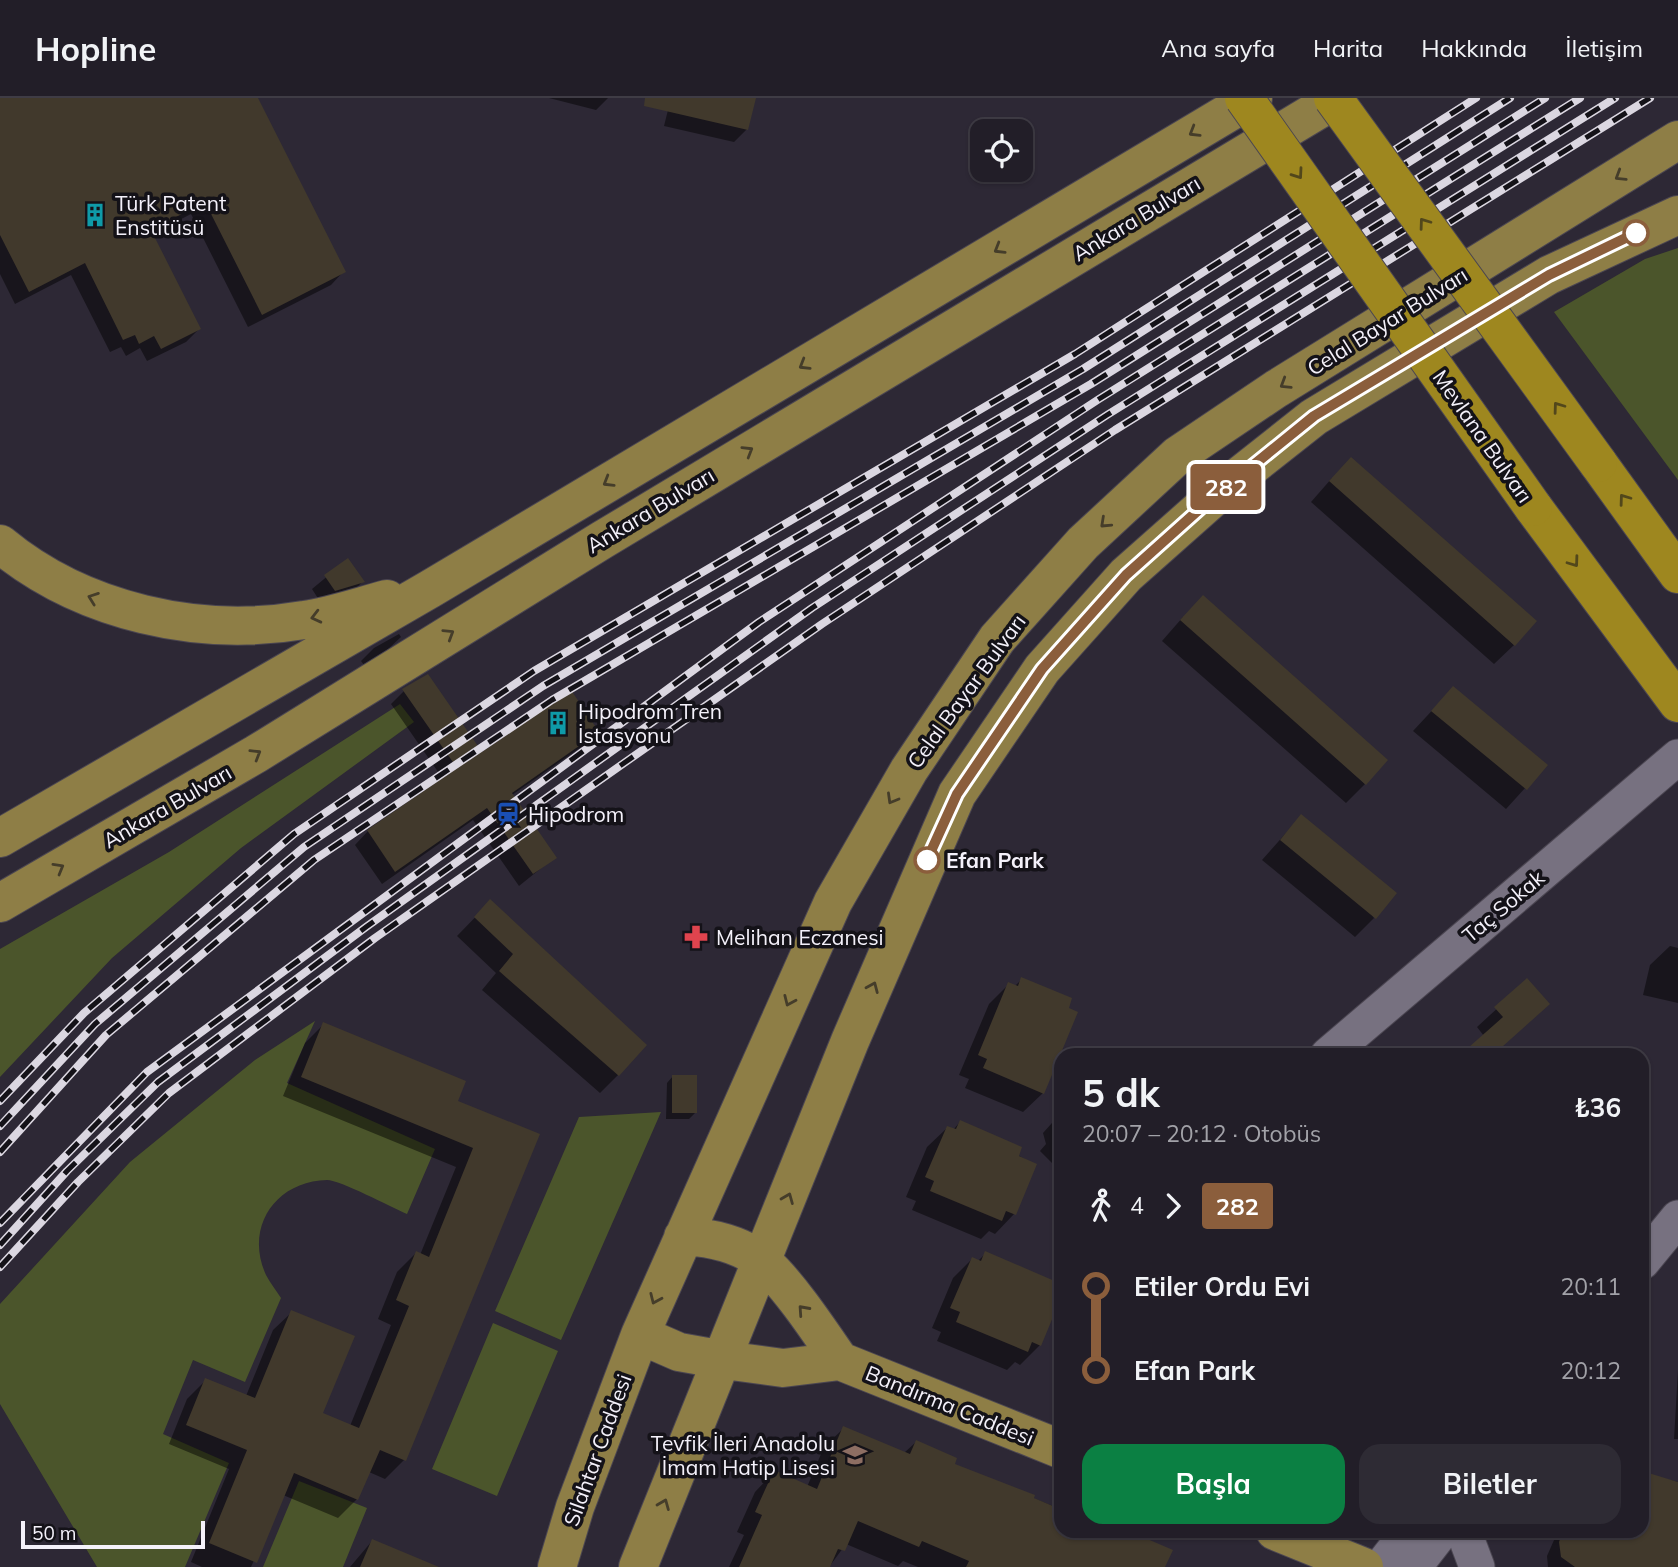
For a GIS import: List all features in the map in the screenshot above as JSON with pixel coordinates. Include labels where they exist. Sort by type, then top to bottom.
[{"type":"highway","name":"Mevlana Bulvarı","points":[[1244,98],[1533,507],[1678,703]]},
{"type":"highway","points":[[1335,98],[1678,574]]},
{"type":"main road","name":"Ankara Bulvarı","points":[[0,838],[430,589],[1253,98]]},
{"type":"main road","name":"Ankara Bulvarı","points":[[0,902],[256,754],[602,540],[1335,98]]},
{"type":"main road","name":"Celal Bayar Bulvarı","points":[[683,1237],[833,902],[909,769],[997,639],[1083,543],[1178,455],[1276,390],[1678,140]]},
{"type":"main road","name":"Celal Bayar Bulvarı","points":[[763,1262],[850,1041],[957,794],[1042,669],[1126,575],[1223,489],[1314,416],[1549,275],[1678,215]]},
{"type":"main road","points":[[0,544],[67,589],[127,610],[212,626],[303,620],[430,589]]},
{"type":"main road","name":"Bandırma Caddesi","points":[[683,1237],[705,1236],[763,1262],[811,1319],[840,1361]]},
{"type":"main road","points":[[640,1335],[683,1237]]},
{"type":"main road","points":[[638,1567],[763,1262]]},
{"type":"main road","name":"Bandırma Caddesi","points":[[640,1335],[679,1352],[783,1368],[840,1361],[1054,1447]]},
{"type":"main road","name":"Silahtar Caddesi","points":[[557,1567],[575,1507],[640,1335]]},
{"type":"main road","points":[[1292,1538],[1364,1567]]},
{"type":"street","name":"Taç Sokak","points":[[1336,1048],[1678,757]]},
{"type":"street","points":[[1649,1253],[1678,1218]]},
{"type":"street","points":[[1381,1567],[1404,1538]]},
{"type":"street","points":[[1414,1567],[1437,1538]]},
{"type":"street","points":[[1468,1538],[1477,1567]]},
{"type":"green space","points":[[1678,248],[1678,480],[1554,312],[1645,259]]},
{"type":"green space","points":[[400,704],[414,722],[241,848],[112,958],[0,1077],[0,949],[169,852]]},
{"type":"green space","points":[[315,1021],[287,1083],[435,1149],[407,1214],[354,1189],[327,1180],[309,1182],[293,1189],[279,1198],[269,1210],[262,1224],[260,1257],[266,1275],[281,1298],[245,1382],[193,1360],[163,1434],[229,1463],[185,1567],[97,1567],[0,1404],[0,1304],[130,1162],[255,1060]]},
{"type":"green space","points":[[661,1112],[561,1340],[495,1311],[579,1117]]},
{"type":"green space","points":[[493,1323],[558,1351],[497,1496],[432,1469]]},
{"type":"green space","points":[[299,1481],[367,1508],[343,1567],[263,1567]]},
{"type":"building","name":"Türk Patent Enstitüsü","points":[[0,98],[258,98],[346,272],[262,315],[205,202],[151,230],[201,329],[161,349],[154,336],[139,344],[135,335],[123,340],[85,263],[29,292],[0,235]]},
{"type":"building","points":[[645,98],[756,98],[748,130],[644,106]]},
{"type":"building","points":[[1351,457],[1537,621],[1515,646],[1329,481]]},
{"type":"building","points":[[348,558],[365,582],[335,591],[324,575]]},
{"type":"building","points":[[1203,595],[1388,760],[1366,785],[1180,620]]},
{"type":"building","name":"Hipodrom Tren İstasyonu","points":[[428,674],[482,752],[571,690],[599,732],[512,793],[557,858],[533,874],[487,808],[395,872],[367,830],[457,768],[402,689]]},
{"type":"building","points":[[1453,686],[1548,765],[1527,790],[1431,711]]},
{"type":"building","points":[[1301,814],[1397,893],[1376,919],[1280,840]]},
{"type":"building","points":[[490,899],[647,1045],[619,1076],[499,971],[513,954],[474,917]]},
{"type":"building","points":[[1021,977],[1072,998],[1069,1008],[1078,1012],[1063,1048],[1054,1048],[1054,1070],[1044,1094],[983,1068],[987,1059],[978,1055],[1008,982],[1018,986]]},
{"type":"building","points":[[1527,978],[1550,1004],[1501,1048],[1468,1048],[1503,1017],[1494,1007]]},
{"type":"building","points":[[323,1022],[466,1081],[458,1101],[540,1134],[406,1461],[380,1450],[358,1500],[294,1473],[257,1563],[209,1543],[247,1450],[186,1425],[205,1378],[255,1398],[291,1310],[355,1336],[323,1413],[359,1428],[409,1306],[396,1300],[416,1251],[429,1257],[473,1148],[301,1077]]},
{"type":"building","points":[[672,1075],[697,1075],[697,1113],[672,1113]]},
{"type":"building","points":[[960,1120],[1022,1147],[1019,1156],[1037,1164],[1016,1215],[1006,1211],[1002,1221],[930,1191],[934,1181],[925,1177],[947,1126],[956,1129]]},
{"type":"building","points":[[985,1251],[1054,1281],[1054,1315],[1041,1346],[1032,1342],[1028,1352],[956,1322],[960,1312],[950,1308],[972,1257],[981,1261]]},
{"type":"building","points":[[843,1426],[910,1454],[916,1440],[957,1458],[955,1464],[1035,1495],[1034,1498],[1054,1506],[1054,1538],[1145,1538],[1173,1550],[1165,1567],[966,1567],[969,1561],[922,1541],[919,1547],[858,1521],[845,1551],[838,1549],[830,1567],[739,1567],[762,1515],[755,1512],[774,1470],[817,1489]]},
{"type":"building","points":[[1649,1473],[1678,1482],[1678,1567],[1575,1567],[1561,1557],[1560,1538],[1649,1538]]},
{"type":"building","points":[[372,1539],[439,1567],[360,1567]]},
{"type":"railway","points":[[0,1101],[84,1013],[294,834],[534,671],[1075,354],[1476,98]]},
{"type":"railway","points":[[0,1126],[95,1024],[304,847],[543,686],[1083,369],[1510,98]]},
{"type":"railway","points":[[0,1152],[106,1035],[314,860],[552,700],[1091,384],[1545,98]]},
{"type":"railway","points":[[0,1223],[147,1072],[759,622],[1099,399],[1580,98]]},
{"type":"railway","points":[[0,1245],[67,1171],[158,1082],[366,927],[812,608],[1107,415],[1615,98]]},
{"type":"railway","points":[[0,1267],[78,1182],[169,1093],[375,938],[822,624],[1115,430],[1650,98]]},
{"type":"bus line","name":"282","points":[[927,860],[957,794],[1042,669],[1126,575],[1203,506],[1314,416],[1549,275],[1636,233]]},
{"type":"place","name":"Türk Patent Enstitüsü","points":[[95,215]]},
{"type":"place","name":"Hipodrom Tren İstasyonu","points":[[558,723]]},
{"type":"place","name":"Hipodrom","points":[[508,814]]},
{"type":"place","name":"Efan Park","points":[[927,860]]},
{"type":"place","name":"Melihan Eczanesi","points":[[696,937]]},
{"type":"place","name":"Tevfik İleri Anadolu İmam Hatip Lisesi","points":[[855,1455]]}]
